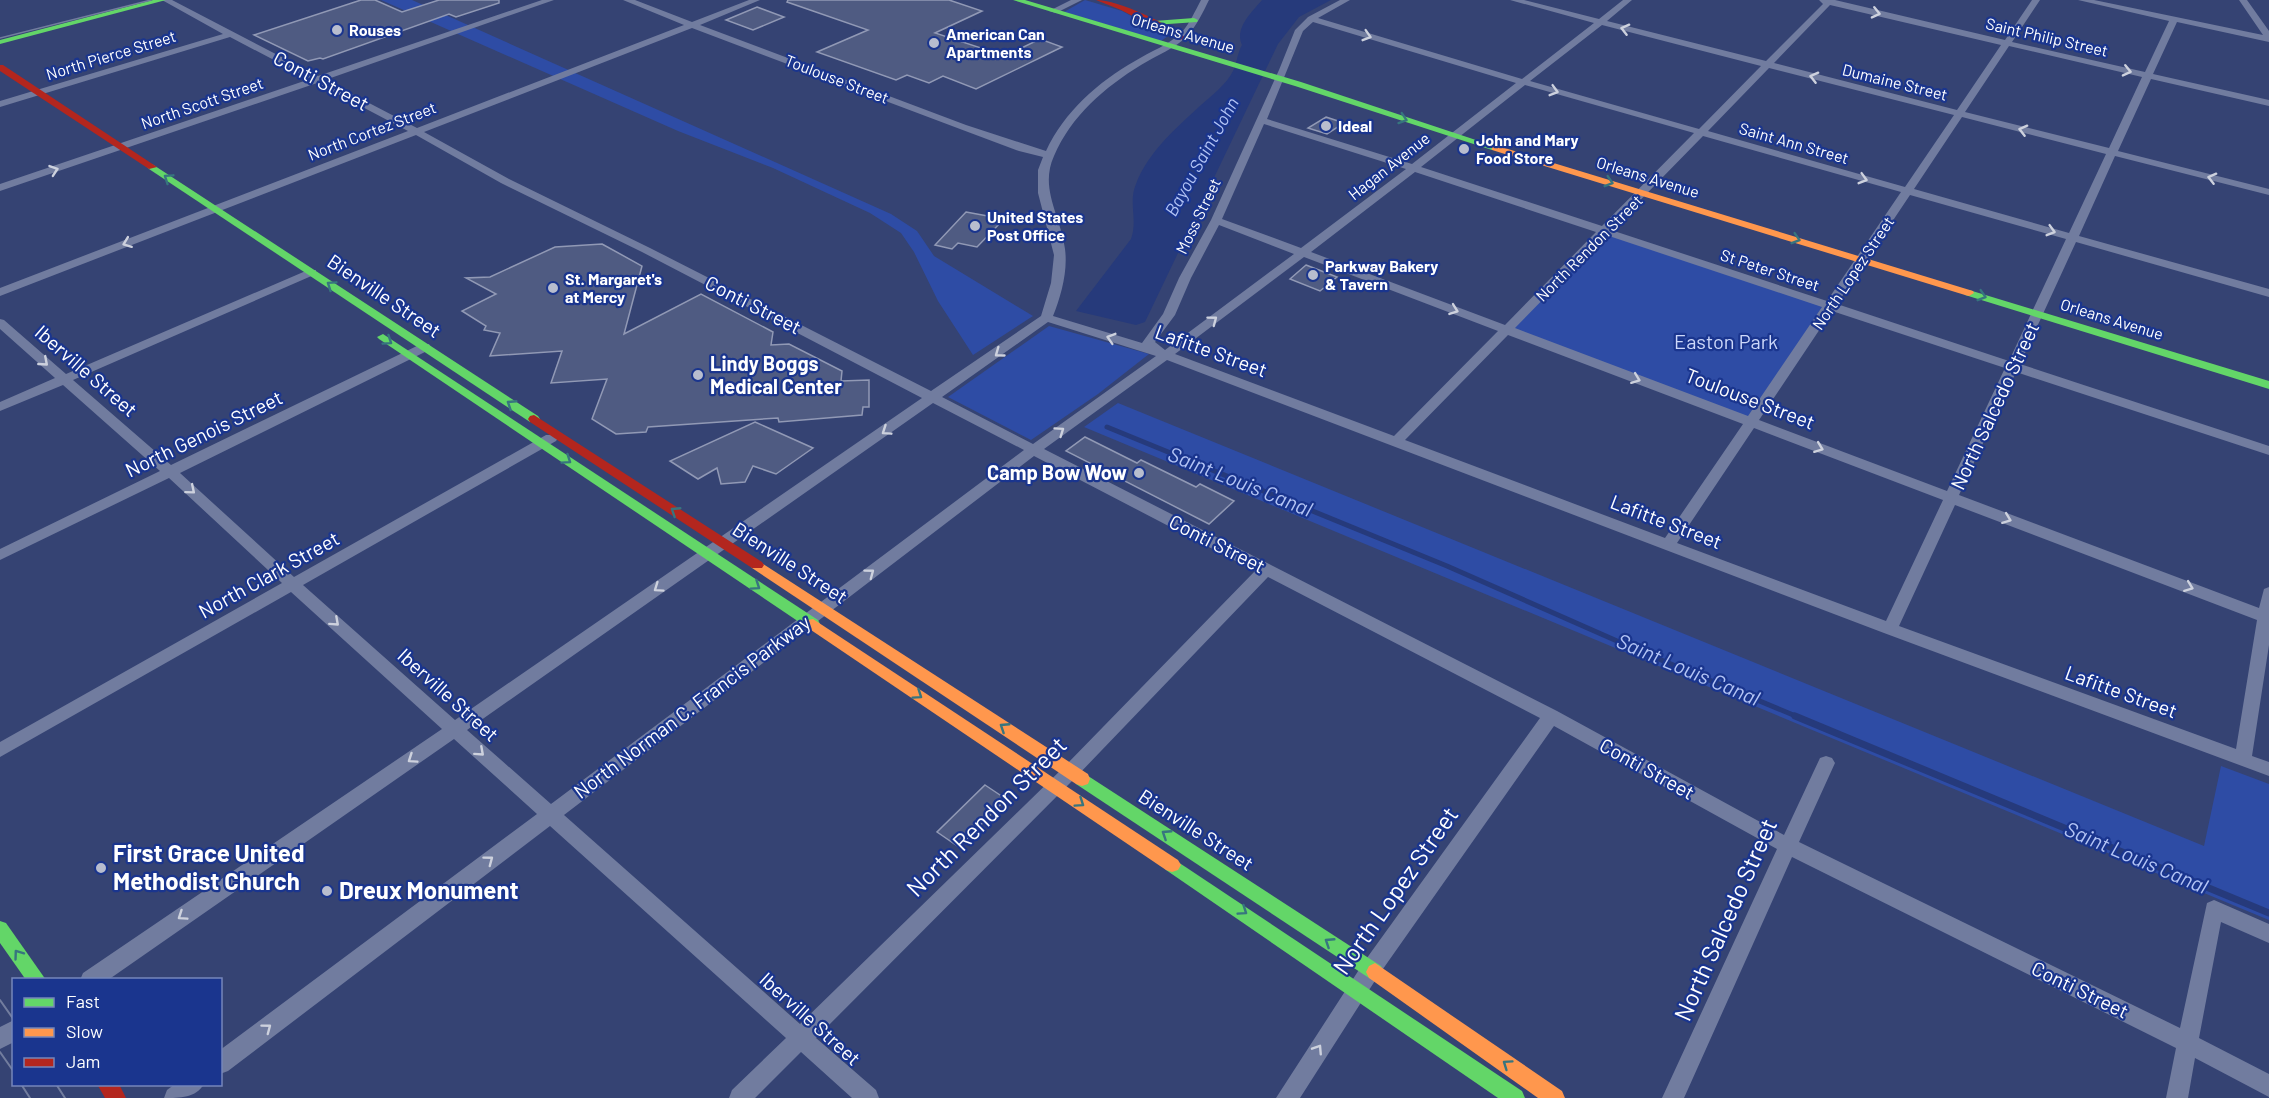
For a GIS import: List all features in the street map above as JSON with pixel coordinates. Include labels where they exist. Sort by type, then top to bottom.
[{"type":"street","points":[[0,42],[122,0]]},
{"type":"street","points":[[0,30],[164,0]]},
{"type":"street","name":"Conti Street","points":[[164,0],[418,132],[505,181],[646,250],[935,398],[1032,451],[1551,716],[1788,846],[2186,1042],[2269,1086]]},
{"type":"street","name":"North Scott Street","points":[[0,188],[550,0]]},
{"type":"street","name":"Toulouse Street","points":[[627,0],[963,128],[1023,149],[1048,155]]},
{"type":"street","name":"North Cortez Street","points":[[0,292],[756,0]]},
{"type":"street","name":"Orleans Avenue","points":[[1019,0],[1168,46],[1233,59]]},
{"type":"street","points":[[1053,11],[1078,0]]},
{"type":"street","name":"Orleans Avenue","points":[[1100,0],[1124,8],[1181,38],[1233,59],[1467,126],[1648,188]]},
{"type":"street","points":[[93,978],[935,398],[1046,318],[1058,274],[1059,250],[1054,226],[1043,195],[1044,167],[1048,155],[1069,122],[1087,101],[1109,83],[1181,38],[1205,0]]},
{"type":"street","name":"Moss Street","points":[[1167,355],[1148,343],[1169,315],[1185,278],[1216,220],[1260,120],[1276,72],[1299,30],[1311,19],[1346,0]]},
{"type":"street","name":"Dumaine Street","points":[[1514,0],[2269,192]]},
{"type":"street","name":"Hagan Avenue","points":[[1167,355],[1414,168],[1628,0]]},
{"type":"street","name":"North Lopez Street","points":[[1668,545],[2037,0]]},
{"type":"street","points":[[2082,0],[2269,36]]},
{"type":"street","points":[[2102,0],[2269,36]]},
{"type":"street","points":[[2243,0],[2269,36]]},
{"type":"street","name":"Saint Philip Street","points":[[1826,1],[2269,103]]},
{"type":"street","name":"North Rendon Street","points":[[1396,442],[1768,65],[1826,1]]},
{"type":"street","name":"Saint Ann Street","points":[[1311,19],[1522,82],[2269,293]]},
{"type":"street","name":"North Salcedo Street","points":[[1890,629],[2013,367],[2046,306],[2073,238],[2174,19]]},
{"type":"street","points":[[1149,22],[1177,23],[1194,20]]},
{"type":"street","name":"North Pierce Street","points":[[0,104],[231,34]]},
{"type":"street","points":[[1145,39],[1145,59]]},
{"type":"street","name":"Bienville Street","points":[[0,67],[107,152],[338,306]]},
{"type":"street","name":"Orleans Avenue","points":[[1276,72],[1455,136],[1648,188],[2046,306],[2269,385]]},
{"type":"street","name":"Bienville Street","points":[[0,80],[32,94],[121,147],[312,272],[1371,969],[1555,1098]]},
{"type":"street","name":"St Peter Street","points":[[1260,120],[1414,168],[1604,233],[2269,451]]},
{"type":"street","name":"Toulouse Street","points":[[1216,220],[1300,254],[1508,330],[2267,617]]},
{"type":"street","points":[[0,407],[312,272]]},
{"type":"street","name":"Lafitte Street","points":[[1046,318],[1167,355],[1890,629],[2269,769]]},
{"type":"street","name":"Iberville Street","points":[[0,323],[216,512],[293,585],[868,1098]]},
{"type":"street","name":"Bienville Street","points":[[373,330],[1358,989],[1515,1098]]},
{"type":"street","name":"North Genois Street","points":[[0,555],[425,347]]},
{"type":"street","name":"North Norman C. Francis Parkway","points":[[222,1062],[1032,451],[1167,355]]},
{"type":"street","name":"North Clark Street","points":[[0,750],[557,434]]},
{"type":"street","name":"North Rendon Street","points":[[740,1098],[1056,787],[1266,569]]},
{"type":"street","points":[[2243,760],[2269,593]]},
{"type":"street","name":"North Lopez Street","points":[[1287,1098],[1371,969],[1551,716]]},
{"type":"street","name":"North Salcedo Street","points":[[1673,1098],[1826,763]]},
{"type":"street","points":[[2177,1098],[2186,1042],[2214,909],[2269,934]]},
{"type":"street","points":[[0,929],[36,978]]},
{"type":"street","points":[[175,1098],[190,1086]]},
{"type":"green space","points":[[381,0],[412,0],[891,214],[917,231],[934,256],[1033,316],[973,355],[938,301],[914,252],[901,233],[870,213],[773,168],[678,131]]},
{"type":"green space","points":[[1085,0],[1122,11],[1168,36],[1161,41],[1064,12]]},
{"type":"green space","name":"Easton Park","points":[[1604,233],[1830,307],[1752,422],[1507,330]]},
{"type":"green space","points":[[1049,326],[1149,354],[1098,394],[1031,440],[948,397]]},
{"type":"green space","points":[[1118,403],[2204,846],[2221,766],[2269,784],[2269,920],[1084,427]]},
{"type":"water","name":"Bayou Saint John","points":[[1262,0],[1331,0],[1299,17],[1278,44],[1145,322],[1136,325],[1076,311],[1131,239],[1134,225],[1134,191],[1141,172],[1173,131],[1227,81],[1242,45],[1240,32],[1242,26]]},
{"type":"building","name":"Rouses","points":[[361,0],[375,0],[402,12],[439,0],[499,0],[499,3],[456,17],[449,14],[323,59],[308,61],[254,35]]},
{"type":"building","name":"American Can Apartments","points":[[788,0],[949,0],[982,11],[935,33],[1005,56],[1040,39],[1062,47],[976,89],[943,76],[929,83],[907,75],[896,80],[817,52],[868,30],[787,2]]},
{"type":"building","points":[[757,7],[784,17],[753,30],[726,20]]},
{"type":"building","name":"Ideal","points":[[1326,117],[1344,123],[1327,134],[1308,128]]},
{"type":"building","name":"United States Post Office","points":[[966,212],[1004,219],[977,247],[958,243],[952,249],[935,245]]},
{"type":"building","name":"Lindy Boggs Medical Center","points":[[602,244],[642,266],[624,334],[701,294],[773,332],[771,345],[789,344],[842,371],[841,381],[869,380],[869,407],[863,407],[862,415],[779,422],[778,418],[648,427],[646,432],[616,434],[592,419],[607,379],[551,383],[562,351],[490,356],[500,333],[484,330],[486,326],[462,311],[496,294],[466,278],[490,277],[555,247]]},
{"type":"building","name":"Parkway Bakery & Tavern","points":[[1306,265],[1337,277],[1320,291],[1290,279]]},
{"type":"building","points":[[755,422],[813,448],[776,474],[753,466],[745,482],[721,484],[717,468],[698,479],[670,461]]},
{"type":"building","name":"Camp Bow Wow","points":[[1085,437],[1137,463],[1141,460],[1196,487],[1200,484],[1234,501],[1209,524],[1066,451]]},
{"type":"building","points":[[985,785],[1006,799],[959,847],[937,832]]},
{"type":"waterway","name":"Saint Louis Canal","points":[[1107,427],[1447,566],[1642,652],[1798,717]]},
{"type":"waterway","name":"Saint Louis Canal","points":[[1795,716],[2269,913]]},
{"type":"tram line","points":[[0,38],[151,0]]},
{"type":"tram line","points":[[0,1000],[12,1017]]},
{"type":"tram line","points":[[0,1052],[12,1069]]},
{"type":"tram line","points":[[22,1086],[30,1098]]},
{"type":"tram line","points":[[57,1086],[65,1098]]},
{"type":"traffic: fast","points":[[0,42],[162,0]]},
{"type":"traffic: fast","points":[[1017,0],[1298,84],[1495,148]]},
{"type":"traffic: fast","points":[[1154,23],[1194,20]]},
{"type":"traffic: fast","points":[[152,167],[534,419]]},
{"type":"traffic: fast","points":[[1969,293],[2269,385]]},
{"type":"traffic: fast","points":[[383,337],[813,624]]},
{"type":"traffic: fast","points":[[1082,779],[1375,972]]},
{"type":"traffic: fast","points":[[1172,865],[1515,1098]]},
{"type":"traffic: fast","points":[[0,929],[36,978]]},
{"type":"traffic: slow","points":[[1495,148],[1969,293]]},
{"type":"traffic: slow","points":[[757,565],[1082,779]]},
{"type":"traffic: slow","points":[[813,624],[1172,865]]},
{"type":"traffic: slow","points":[[1375,972],[1555,1098]]},
{"type":"traffic: jam","points":[[1100,0],[1124,8],[1182,38]]},
{"type":"traffic: jam","points":[[0,67],[152,167]]},
{"type":"traffic: jam","points":[[534,419],[757,565]]},
{"type":"traffic: jam","points":[[108,1086],[116,1098]]},
{"type":"place","name":"Rouses","points":[[337,30]]},
{"type":"place","name":"American Can Apartments","points":[[934,43]]},
{"type":"place","name":"Ideal","points":[[1326,126]]},
{"type":"place","name":"John and Mary Food Store","points":[[1464,149]]},
{"type":"place","name":"United States Post Office","points":[[975,226]]},
{"type":"place","name":"Parkway Bakery & Tavern","points":[[1313,275]]},
{"type":"place","name":"St. Margaret's at Mercy","points":[[553,288]]},
{"type":"place","name":"Lindy Boggs Medical Center","points":[[698,375]]},
{"type":"place","name":"Camp Bow Wow","points":[[1139,473]]},
{"type":"place","name":"First Grace United Methodist Church","points":[[101,868]]},
{"type":"place","name":"Dreux Monument","points":[[327,891]]}]
